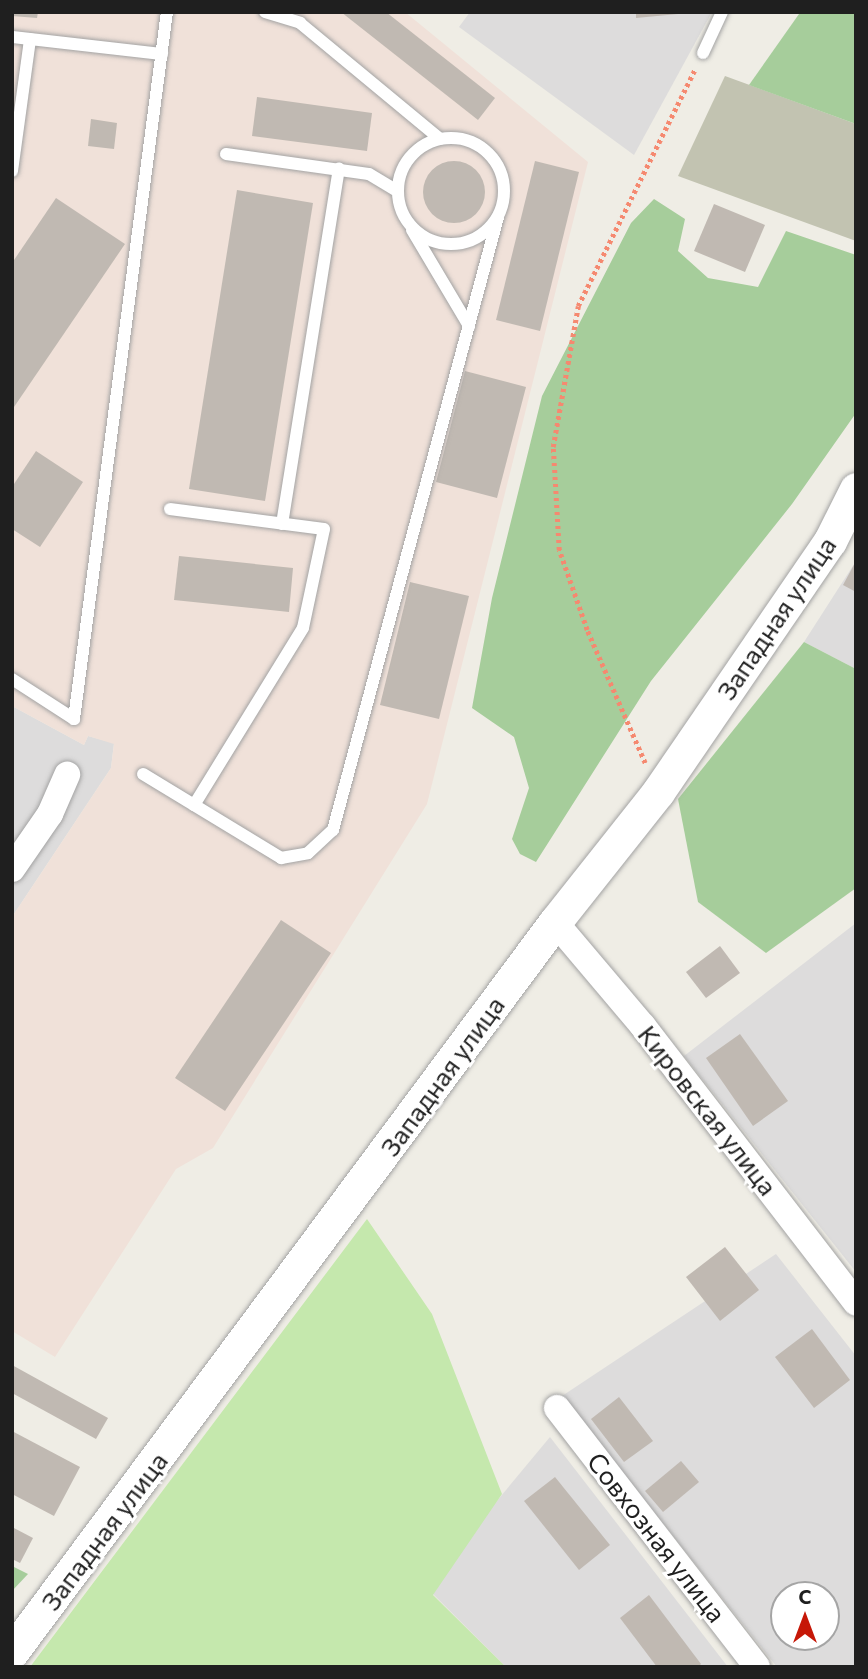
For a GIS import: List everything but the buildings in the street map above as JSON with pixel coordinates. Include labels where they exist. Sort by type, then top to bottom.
[{"type":"street","name":"Западная улица","points":[[12,1652],[555,922],[657,792],[817,561],[856,489]]},
{"type":"street","points":[[12,869],[50,814],[67,775]]},
{"type":"street","name":"Кировская улица","points":[[555,922],[643,1026],[856,1303]]},
{"type":"street","name":"Совхозная улица","points":[[557,1408],[757,1667]]},
{"type":"lane","points":[[12,679],[74,719],[167,12]]},
{"type":"lane","points":[[143,774],[281,858],[308,853],[333,830],[505,191],[501,172],[488,153],[473,143],[440,139],[300,23],[265,12]]},
{"type":"lane","points":[[703,53],[722,12]]},
{"type":"lane","points":[[12,37],[162,54]]},
{"type":"lane","points":[[12,171],[30,39]]},
{"type":"lane","points":[[440,139],[413,153],[401,173],[397,191],[408,223],[469,326]]},
{"type":"lane","points":[[226,154],[369,174],[397,191]]},
{"type":"lane","points":[[282,524],[339,169]]},
{"type":"lane","points":[[408,223],[434,242],[450,245],[473,240],[498,217]]},
{"type":"lane","points":[[170,509],[324,529],[303,628],[194,805]]},
{"type":"path","points":[[657,792],[587,630],[559,551],[553,447],[578,306],[703,53]]},
{"type":"shaded area","points":[[12,12],[405,12],[588,162],[427,804],[213,1148],[176,1169],[55,1357],[12,1331],[12,917],[111,768],[114,744],[88,736],[84,745],[12,706]]},
{"type":"shaded area","points":[[470,12],[712,12],[634,155],[459,27]]},
{"type":"shaded area","points":[[725,76],[856,124],[856,241],[678,176]]},
{"type":"shaded area","points":[[856,561],[856,669],[804,642]]},
{"type":"shaded area","points":[[12,706],[84,745],[88,736],[114,743],[111,768],[12,917]]},
{"type":"shaded area","points":[[856,923],[856,1272],[684,1056]]},
{"type":"shaded area","points":[[776,1254],[856,1356],[856,1667],[777,1667],[562,1396]]},
{"type":"shaded area","points":[[550,1437],[728,1667],[506,1667],[433,1594],[486,1514]]},
{"type":"green space","points":[[856,12],[856,124],[749,85],[799,14]]},
{"type":"green space","points":[[654,199],[685,219],[678,251],[708,278],[758,287],[786,231],[856,255],[856,413],[792,504],[651,681],[536,862],[520,854],[512,839],[529,788],[514,737],[472,708],[492,598],[542,396],[631,223]]},
{"type":"green space","points":[[804,642],[856,669],[856,888],[766,953],[698,902],[678,799]]},
{"type":"green space","points":[[367,1219],[432,1314],[502,1494],[433,1595],[506,1667],[30,1667]]},
{"type":"green space","points":[[12,1566],[28,1574],[12,1591]]}]
